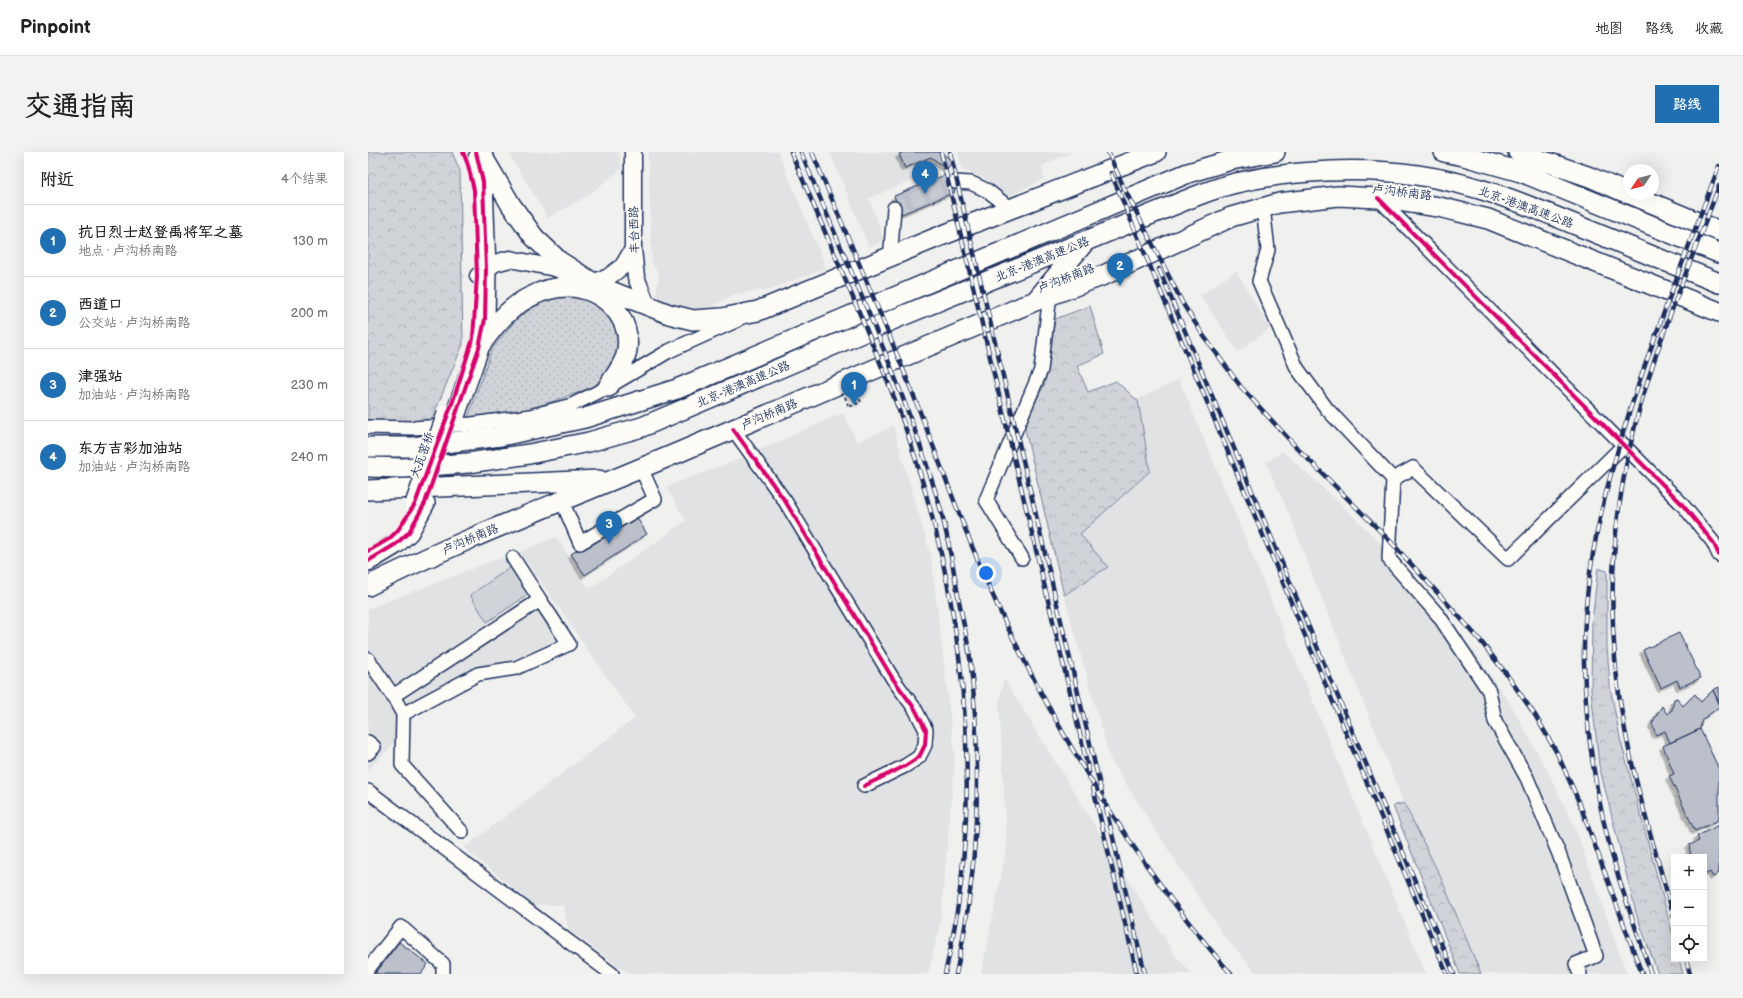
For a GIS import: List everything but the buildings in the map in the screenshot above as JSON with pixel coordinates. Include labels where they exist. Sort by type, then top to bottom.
[{"type":"highway","points":[[451,415],[479,348],[485,319],[474,190],[463,152]]},
{"type":"highway","points":[[451,415],[473,338],[482,273],[483,182],[476,152]]},
{"type":"highway","points":[[480,152],[511,205],[534,237],[559,261],[593,282],[669,314],[693,320],[722,318],[758,311],[893,255],[1156,152]]},
{"type":"highway","name":"北京-港澳高速公路","points":[[368,447],[413,447],[501,436],[585,418],[677,389],[1188,173],[1231,160],[1275,152]]},
{"type":"highway","points":[[1444,152],[1464,156],[1520,172],[1719,253]]},
{"type":"highway","points":[[1518,152],[1590,177],[1623,191]]},
{"type":"highway","name":"北京-港澳高速公路","points":[[368,468],[403,468],[468,464],[589,442],[642,427],[1086,240],[1196,196],[1235,183],[1273,176],[1329,172],[1379,172],[1417,175],[1463,184],[1513,199],[1719,283]]},
{"type":"highway","name":"卢沟桥南路","points":[[368,586],[437,553],[1042,298],[1104,275],[1231,217],[1279,202],[1338,196],[1378,198],[1439,207],[1488,219],[1719,312]]},
{"type":"highway","points":[[1644,200],[1719,231]]},
{"type":"highway","points":[[1042,298],[1086,240]]},
{"type":"highway","points":[[479,348],[495,324],[528,297],[549,290],[568,287],[584,289],[600,297],[616,308],[623,320],[628,339],[626,356],[608,387]]},
{"type":"highway","name":"大瓦窑桥","points":[[420,503],[451,415]]},
{"type":"highway","points":[[368,490],[615,479]]},
{"type":"highway","points":[[368,551],[389,539],[420,503]]},
{"type":"highway","points":[[368,561],[383,553],[410,532],[420,503]]},
{"type":"main road","name":"丰台西路","points":[[633,152],[633,249],[636,277],[647,305]]},
{"type":"main road","points":[[482,273],[496,263],[510,259],[555,268],[593,282],[607,278],[623,266],[633,249]]},
{"type":"street","points":[[955,182],[971,183],[982,188],[1005,203],[1011,209]]},
{"type":"street","points":[[1378,198],[1681,503],[1713,542],[1719,554]]},
{"type":"street","points":[[893,255],[891,248],[894,208]]},
{"type":"street","points":[[1263,208],[1268,250],[1259,281],[1297,368],[1327,409],[1393,479],[1389,559],[1439,616],[1489,691],[1495,721],[1527,778],[1559,854],[1596,956],[1576,964],[1580,974]]},
{"type":"street","points":[[1022,558],[986,500],[1041,370],[1042,298]]},
{"type":"street","points":[[368,427],[413,428],[472,424],[530,416],[572,405],[608,387],[669,351],[758,311]]},
{"type":"street","points":[[733,429],[785,501],[893,679],[915,709],[926,730],[925,745],[919,757],[905,766],[864,786]]},
{"type":"street","points":[[1393,479],[1413,468],[1508,559],[1624,445]]},
{"type":"street","points":[[562,501],[580,543],[654,499],[641,468]]},
{"type":"street","points":[[403,714],[478,674],[516,668],[569,644],[513,558]]},
{"type":"street","points":[[393,696],[540,600]]},
{"type":"street","points":[[368,659],[393,696],[403,714],[402,765],[462,832]]},
{"type":"street","points":[[368,742],[374,747],[368,753]]},
{"type":"street","points":[[368,791],[612,974]]},
{"type":"street","points":[[368,969],[401,927],[443,964],[443,974]]},
{"type":"path","points":[[845,396],[849,407],[854,405],[861,402],[857,391]]},
{"type":"shaded area","points":[[508,152],[619,152],[621,169],[587,196],[548,218]]},
{"type":"shaded area","points":[[648,152],[778,152],[826,268],[772,289],[734,294],[706,310],[685,312],[665,305],[656,296],[659,274],[652,264]]},
{"type":"shaded area","points":[[830,152],[939,152],[944,171],[935,171],[869,198],[884,240],[869,247]]},
{"type":"shaded area","points":[[958,152],[1072,152],[1042,166],[1044,179],[1007,197],[983,178],[962,169]]},
{"type":"shaded area","points":[[1236,271],[1270,328],[1238,352],[1200,295]]},
{"type":"shaded area","points":[[1179,379],[1426,974],[1257,974],[1222,933],[1110,759],[1064,595],[1108,567],[1080,534],[1150,471],[1137,400]]},
{"type":"shaded area","points":[[843,413],[857,442],[893,426],[931,556],[955,758],[940,925],[928,974],[629,974],[569,930],[563,905],[534,905],[464,848],[635,718],[520,552],[556,537],[589,589],[686,521],[666,487],[739,459]]},
{"type":"shaded area","points":[[1282,451],[1340,503],[1371,534],[1427,596],[1473,650],[1511,705],[1548,772],[1573,823],[1627,974],[1481,974],[1441,878],[1404,803],[1291,518],[1266,463]]},
{"type":"shaded area","points":[[513,553],[569,648],[519,674],[488,677],[475,682],[413,717],[410,727],[368,770],[368,609]]},
{"type":"shaded area","points":[[1004,679],[1175,955],[1192,974],[981,974],[1007,847],[999,702]]},
{"type":"green space","points":[[452,152],[460,171],[463,344],[427,431],[368,431],[368,153]]},
{"type":"green space","points":[[566,294],[597,300],[617,317],[623,353],[603,384],[463,432],[492,349],[516,320],[540,302]]},
{"type":"green space","points":[[1090,306],[1104,354],[1077,366],[1088,392],[1116,381],[1138,401],[1150,471],[1080,534],[1108,567],[1064,595],[1024,425],[1045,383],[1055,319]]},
{"type":"green space","points":[[511,567],[529,594],[487,622],[470,595]]},
{"type":"green space","points":[[1598,568],[1607,571],[1607,646],[1610,686],[1620,738],[1671,928],[1671,962],[1680,962],[1683,974],[1658,974],[1636,913],[1599,765],[1591,690],[1592,622]]},
{"type":"green space","points":[[1404,803],[1441,878],[1481,974],[1460,974],[1393,806]]},
{"type":"tunnel","points":[[894,208],[955,182]]},
{"type":"railway","points":[[791,152],[865,326],[903,421],[932,517],[947,581],[958,646],[964,712],[967,778],[964,844],[957,909],[945,974]]},
{"type":"railway","points":[[801,152],[893,372],[926,462],[940,507],[967,640],[971,667],[976,744],[976,821],[969,898],[956,974]]},
{"type":"railway","points":[[812,152],[899,359],[982,571],[1032,676],[1082,766],[1137,852],[1198,935],[1231,974]]},
{"type":"railway","points":[[941,152],[1089,772]]},
{"type":"railway","points":[[950,152],[1102,794]]},
{"type":"railway","points":[[1108,152],[1124,188]]},
{"type":"railway","points":[[1651,974],[1612,856],[1594,774],[1587,719],[1584,663],[1588,588],[1593,551],[1601,515],[1631,406],[1680,268],[1719,166]]},
{"type":"railway","points":[[1111,173],[1447,974]]},
{"type":"railway","points":[[1122,184],[1183,304],[1203,335],[1241,387],[1298,449],[1390,541],[1446,602],[1479,639],[1535,715],[1557,753],[1579,802],[1642,974]]},
{"type":"railway","points":[[1671,906],[1638,789],[1624,724],[1615,658],[1612,592],[1614,559],[1621,493],[1634,428],[1643,396],[1669,317],[1719,186]]},
{"type":"railway","points":[[1159,269],[1454,974]]},
{"type":"railway","points":[[1093,787],[1137,974]]},
{"type":"railway","points":[[1106,808],[1145,974]]},
{"type":"railway","points":[[1687,962],[1690,974]]},
{"type":"cycle path","points":[[368,551],[389,539],[398,530],[415,504],[454,398],[473,338],[477,276],[474,190],[463,152]]},
{"type":"cycle path","points":[[368,561],[396,544],[409,532],[425,503],[479,348],[485,319],[486,270],[483,182],[476,152]]},
{"type":"cycle path","points":[[1378,198],[1681,503],[1713,542],[1719,555]]},
{"type":"cycle path","points":[[733,429],[785,501],[893,679],[915,709],[926,730],[925,745],[919,757],[905,766],[864,786]]},
{"type":"place","name":"东方吉彩加油站","points":[[925,194]]},
{"type":"place","name":"西道口","points":[[1120,286]]},
{"type":"place","name":"抗日烈士赵登禹将军之墓","points":[[854,405]]},
{"type":"place","name":"津强站","points":[[609,544]]}]
